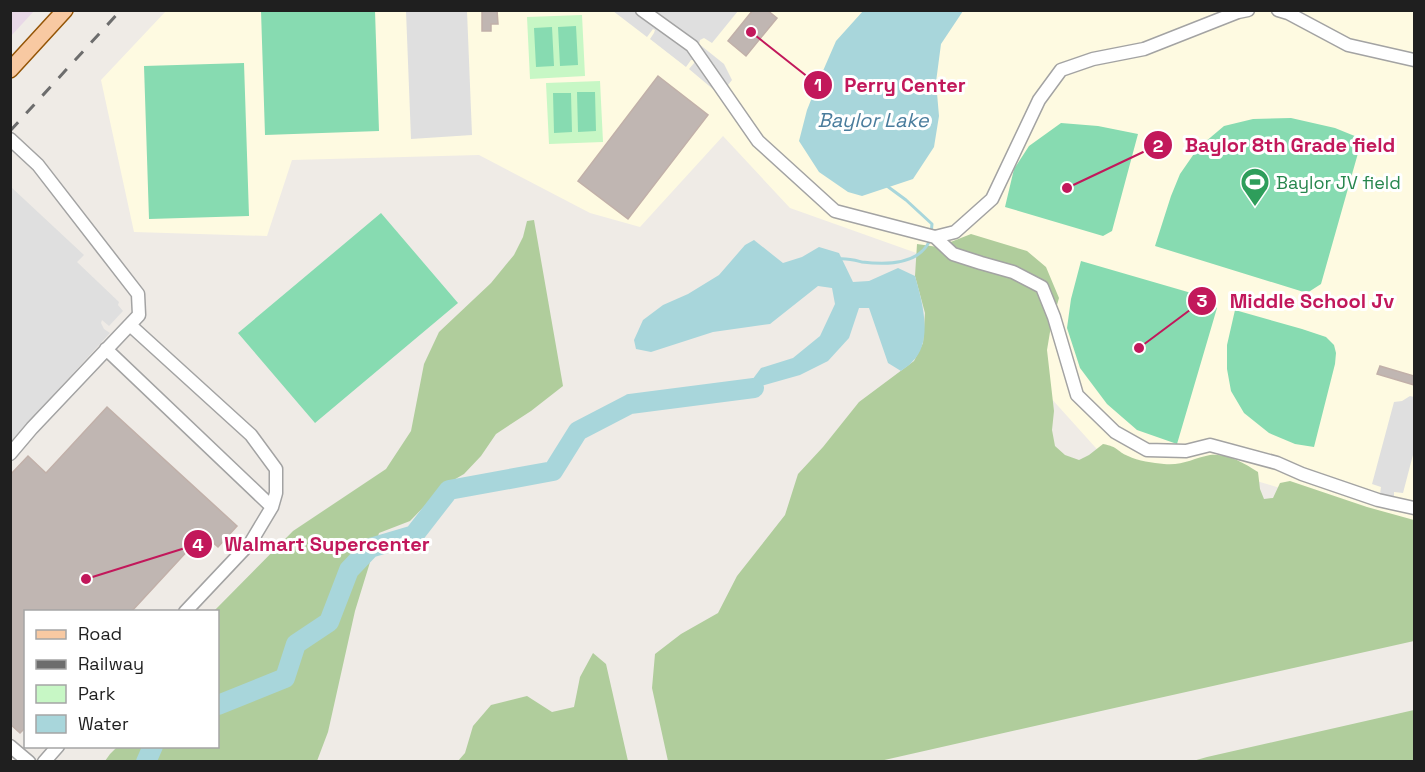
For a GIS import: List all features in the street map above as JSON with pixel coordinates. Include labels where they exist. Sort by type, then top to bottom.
[{"type":"main road","points":[[10,70],[65,10]]},
{"type":"lane","points":[[642,10],[692,46],[758,141],[835,211],[935,237],[955,232],[992,200],[1039,100],[1061,70],[1093,59],[1144,49],[1248,10]]},
{"type":"lane","points":[[1278,10],[1348,45],[1414,60]]},
{"type":"lane","points":[[10,139],[38,165],[138,294],[139,315],[10,454]]},
{"type":"lane","points":[[935,237],[953,254],[1013,272],[1042,287],[1054,317],[1077,395],[1115,432],[1147,450],[1186,451],[1210,445],[1277,463],[1378,500],[1414,508]]},
{"type":"lane","points":[[130,325],[251,435],[276,469],[276,492],[272,507],[251,542],[187,610]]},
{"type":"lane","points":[[106,349],[272,507]]},
{"type":"lane","points":[[10,746],[28,762]]},
{"type":"lane","points":[[44,762],[57,748]]},
{"type":"shaded area","points":[[10,11],[34,11],[11,36]]},
{"type":"shaded area","points":[[166,11],[1414,11],[1414,528],[1260,482],[1113,467],[922,255],[790,208],[723,136],[640,227],[590,213],[479,155],[292,160],[267,236],[134,232],[101,80]]},
{"type":"shaded area","points":[[406,11],[467,11],[472,135],[411,139]]},
{"type":"shaded area","points":[[613,11],[738,11],[712,43],[704,38],[699,44],[724,64],[732,80],[720,95],[689,69],[695,62],[694,60],[691,60],[686,67],[650,39],[655,30],[653,29],[647,37]]},
{"type":"shaded area","points":[[11,187],[84,255],[77,262],[119,302],[118,305],[123,311],[109,326],[102,320],[104,329],[110,333],[11,441]]},
{"type":"shaded area","points":[[1410,396],[1414,397],[1414,451],[1403,493],[1394,492],[1394,497],[1380,494],[1381,487],[1372,484],[1394,402],[1402,401]]},
{"type":"green space","points":[[261,11],[375,11],[379,131],[265,135]]},
{"type":"green space","points":[[582,15],[585,76],[530,79],[527,17]]},
{"type":"green space","points":[[576,26],[578,65],[560,66],[558,27]]},
{"type":"green space","points":[[552,27],[554,66],[536,67],[534,28]]},
{"type":"green space","points":[[244,63],[249,216],[149,219],[144,66]]},
{"type":"green space","points":[[600,81],[603,142],[549,144],[546,83]]},
{"type":"green space","points":[[577,92],[595,92],[596,131],[578,132]]},
{"type":"green space","points":[[553,93],[571,93],[572,132],[554,133]]},
{"type":"green space","name":"Baylor JV field","points":[[1291,118],[1335,128],[1362,139],[1321,284],[1307,293],[1155,246],[1180,174],[1198,148],[1224,126],[1253,119]]},
{"type":"green space","points":[[1061,123],[1098,126],[1138,134],[1112,231],[1103,236],[1005,207],[1014,169],[1029,146]]},
{"type":"green space","points":[[381,213],[458,303],[315,423],[238,333]]},
{"type":"green space","points":[[534,220],[563,386],[496,434],[481,456],[464,474],[445,485],[410,521],[379,533],[355,611],[328,732],[317,761],[105,761],[116,748],[219,748],[219,610],[215,610],[293,531],[386,469],[411,431],[424,364],[439,332],[491,283],[514,255],[523,237],[527,221]]},
{"type":"green space","points":[[971,234],[1027,251],[1046,267],[1059,298],[1047,350],[1054,411],[1052,430],[1055,446],[1065,455],[1079,460],[1103,444],[1112,446],[1136,459],[1164,464],[1182,463],[1210,455],[1229,457],[1258,472],[1264,499],[1273,498],[1280,483],[1290,481],[1414,520],[1414,641],[880,761],[668,761],[652,688],[655,654],[681,634],[718,613],[737,576],[785,515],[798,474],[859,402],[914,361],[923,343],[925,313],[915,276],[917,244],[938,247]]},
{"type":"green space","points":[[1081,261],[1212,299],[1217,308],[1177,444],[1137,430],[1107,404],[1080,368],[1067,328],[1071,299]]},
{"type":"green space","points":[[1235,310],[1326,337],[1334,345],[1335,364],[1314,447],[1295,444],[1269,433],[1244,413],[1231,391],[1227,369],[1227,345]]},
{"type":"green space","points":[[593,653],[606,664],[628,761],[458,761],[465,753],[473,726],[491,705],[527,696],[552,712],[574,707],[580,677]]},
{"type":"green space","points":[[1414,710],[1414,761],[1193,761],[1207,757]]},
{"type":"water","name":"Baylor Lake","points":[[863,11],[963,11],[941,44],[936,82],[939,116],[934,147],[913,179],[862,196],[848,192],[819,172],[799,141],[807,110],[836,41]]},
{"type":"water","points":[[754,240],[783,263],[802,257],[819,247],[839,253],[853,282],[869,281],[898,268],[915,276],[924,320],[923,343],[919,353],[901,371],[888,363],[869,308],[859,308],[849,338],[828,361],[800,375],[754,388],[752,380],[761,368],[793,358],[820,336],[835,304],[832,288],[818,286],[770,324],[713,332],[651,352],[636,349],[634,340],[643,320],[663,305],[688,294],[719,275],[745,245]]},
{"type":"building","points":[[482,10],[497,10],[498,24],[491,24],[491,31],[482,31]]},
{"type":"building","points":[[753,10],[767,10],[777,18],[746,56],[728,41]]},
{"type":"building","points":[[658,76],[708,115],[628,219],[578,181]]},
{"type":"building","points":[[1380,366],[1414,376],[1414,385],[1377,374]]},
{"type":"building","points":[[107,407],[237,526],[218,547],[203,534],[133,610],[24,610],[24,729],[20,733],[10,724],[10,475],[28,456],[46,473]]},
{"type":"waterway","points":[[887,186],[932,224],[931,234]]},
{"type":"waterway","points":[[838,259],[881,263],[901,262],[918,254],[930,240]]},
{"type":"waterway","points":[[219,705],[285,678],[296,644],[329,622],[349,570],[370,548],[414,535],[449,490],[553,471],[578,431],[630,404],[754,388]]},
{"type":"waterway","points":[[146,762],[152,748]]},
{"type":"railway","points":[[10,131],[121,10]]},
{"type":"place","name":"Perry Center","points":[[751,32]]},
{"type":"place","name":"Baylor 8th Grade field","points":[[1067,188]]},
{"type":"place","name":"Baylor JV field","points":[[1255,208]]},
{"type":"place","name":"Middle School Jv","points":[[1139,348]]},
{"type":"place","name":"Walmart Supercenter","points":[[86,579]]}]
